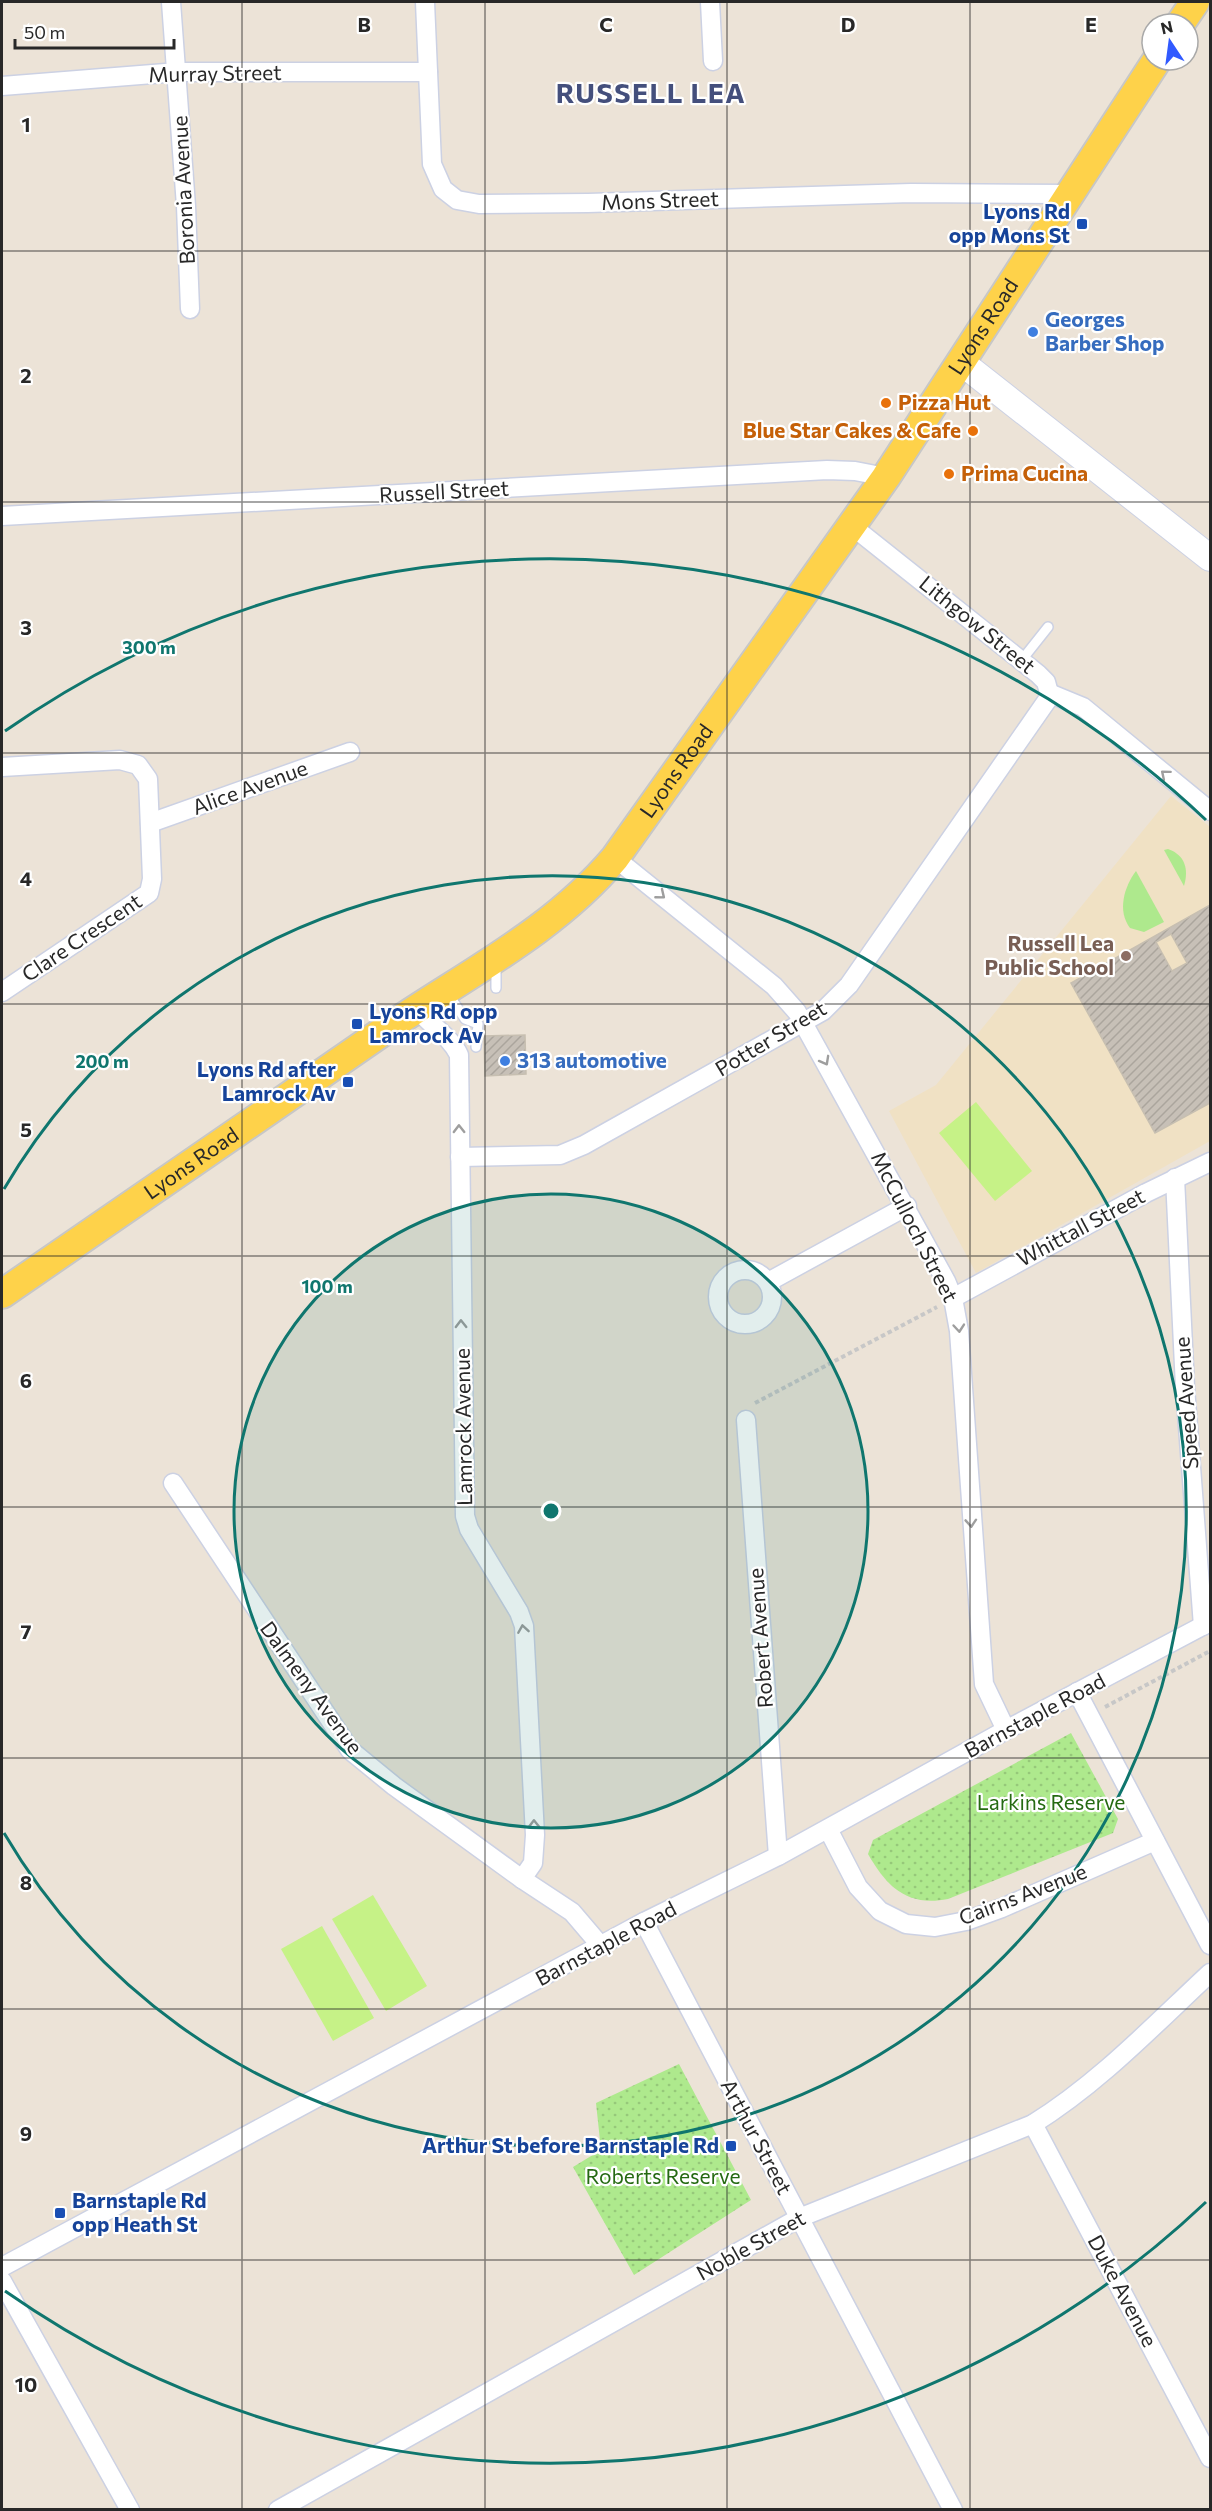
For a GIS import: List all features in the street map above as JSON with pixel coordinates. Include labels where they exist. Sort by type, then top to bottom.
[{"type":"main road","name":"Lyons Road","points":[[2,1294],[562,912],[595,883],[886,477],[1149,72]]},
{"type":"main road","points":[[961,362],[1210,558]]},
{"type":"street","name":"Boronia Avenue","points":[[171,2],[178,72],[190,309]]},
{"type":"street","name":"Mons Street","points":[[424,2],[434,175],[443,189],[458,200],[479,204],[911,194],[1072,194]]},
{"type":"street","points":[[710,2],[713,61]]},
{"type":"street","name":"Murray Street","points":[[2,86],[178,72],[428,72]]},
{"type":"street","name":"Russell Street","points":[[2,516],[827,470],[855,471],[886,477]]},
{"type":"street","name":"Lithgow Street","points":[[852,526],[1046,681],[1049,693],[1083,706],[1210,811]]},
{"type":"street","name":"Potter Street","points":[[460,1157],[560,1155],[584,1145],[804,1024],[837,999],[1048,699],[1049,693]]},
{"type":"street","name":"Alice Avenue","points":[[150,823],[350,752]]},
{"type":"street","name":"Clare Crescent","points":[[2,767],[120,760],[138,765],[148,779],[152,879],[149,893],[2,992]]},
{"type":"street","name":"McCulloch Street","points":[[615,858],[774,986],[804,1024],[907,1206],[953,1298],[959,1331],[984,1684],[1006,1730]]},
{"type":"street","name":"Lamrock Avenue","points":[[417,1009],[431,1026],[451,1041],[459,1054],[465,1516],[469,1529],[519,1612],[524,1626],[535,1834],[533,1863],[522,1879]]},
{"type":"street","name":"Whittall Street","points":[[953,1298],[1174,1178],[1210,1162]]},
{"type":"street","name":"Speed Avenue","points":[[1174,1178],[1185,1387],[1207,1624]]},
{"type":"street","points":[[768,1282],[907,1206]]},
{"type":"street","name":"Robert Avenue","points":[[746,1420],[778,1856]]},
{"type":"street","name":"Dalmeny Avenue","points":[[173,1483],[350,1750],[394,1786],[522,1879],[572,1911],[600,1946]]},
{"type":"street","name":"Barnstaple Road","points":[[2,2267],[644,1922],[778,1856],[1006,1730],[1207,1624]]},
{"type":"street","points":[[1077,1692],[1210,1945]]},
{"type":"street","name":"Cairns Avenue","points":[[828,1829],[858,1887],[880,1911],[906,1924],[935,1927],[966,1921],[1002,1908],[1155,1841]]},
{"type":"street","name":"Arthur Street","points":[[644,1922],[953,2510]]},
{"type":"street","name":"Noble Street","points":[[278,2510],[799,2218],[1033,2124],[1066,2103],[1092,2082],[1210,1973]]},
{"type":"street","name":"Duke Avenue","points":[[1033,2124],[1210,2458]]},
{"type":"street","points":[[2,2281],[130,2510]]},
{"type":"lane","points":[[1021,661],[1048,627]]},
{"type":"lane","points":[[496,957],[496,988]]},
{"type":"lane","points":[[446,990],[465,1019],[478,1024],[476,1047]]},
{"type":"path","points":[[746,1420],[755,1404],[953,1298]]},
{"type":"path","name":"Barnstaple Road","points":[[1090,1716],[1210,1651]]},
{"type":"shaded area","name":"Russell Lea Public School","points":[[1171,796],[1210,827],[1210,1141],[976,1273],[889,1111],[936,1085]]},
{"type":"green space","points":[[1168,849],[1178,855],[1184,863],[1186,874],[1184,886],[1164,850]]},
{"type":"green space","points":[[1136,871],[1164,922],[1144,932],[1130,928],[1123,907],[1125,892]]},
{"type":"green space","points":[[976,1102],[1032,1171],[995,1201],[939,1133]]},
{"type":"green space","name":"Larkins Reserve","points":[[1071,1733],[1118,1819],[1113,1833],[948,1899],[934,1901],[921,1900],[900,1892],[875,1866],[868,1854],[873,1840]]},
{"type":"green space","points":[[373,1895],[427,1986],[386,2011],[332,1919]]},
{"type":"green space","points":[[322,1926],[374,2018],[333,2041],[281,1949]]},
{"type":"green space","name":"Roberts Reserve","points":[[679,2064],[751,2200],[634,2275],[573,2167],[601,2150],[596,2103]]},
{"type":"building","points":[[1210,905],[1210,1103],[1155,1133],[1071,983]],"holes":[[[1171,934],[1187,963],[1172,971],[1156,942]]]},
{"type":"building","name":"313 automotive","points":[[525,1035],[526,1074],[485,1076],[484,1036]]},
{"type":"place","name":"Lyons Rd opp Mons St","points":[[1082,224]]},
{"type":"place","name":"Georges Barber Shop","points":[[1033,332]]},
{"type":"place","name":"Pizza Hut","points":[[886,403]]},
{"type":"place","name":"Blue Star Cakes & Cafe","points":[[973,431]]},
{"type":"place","name":"Prima Cucina","points":[[949,474]]},
{"type":"place","name":"Russell Lea Public School","points":[[1126,956]]},
{"type":"place","name":"Lyons Rd opp Lamrock Av","points":[[357,1024]]},
{"type":"place","name":"313 automotive","points":[[505,1061]]},
{"type":"place","name":"Lyons Rd after Lamrock Av","points":[[348,1082]]},
{"type":"place","name":"Arthur St before Barnstaple Rd","points":[[731,2146]]},
{"type":"place","name":"Barnstaple Rd opp Heath St","points":[[60,2213]]},
{"type":"district","name":"RUSSELL LEA","points":[[651,94]]}]
